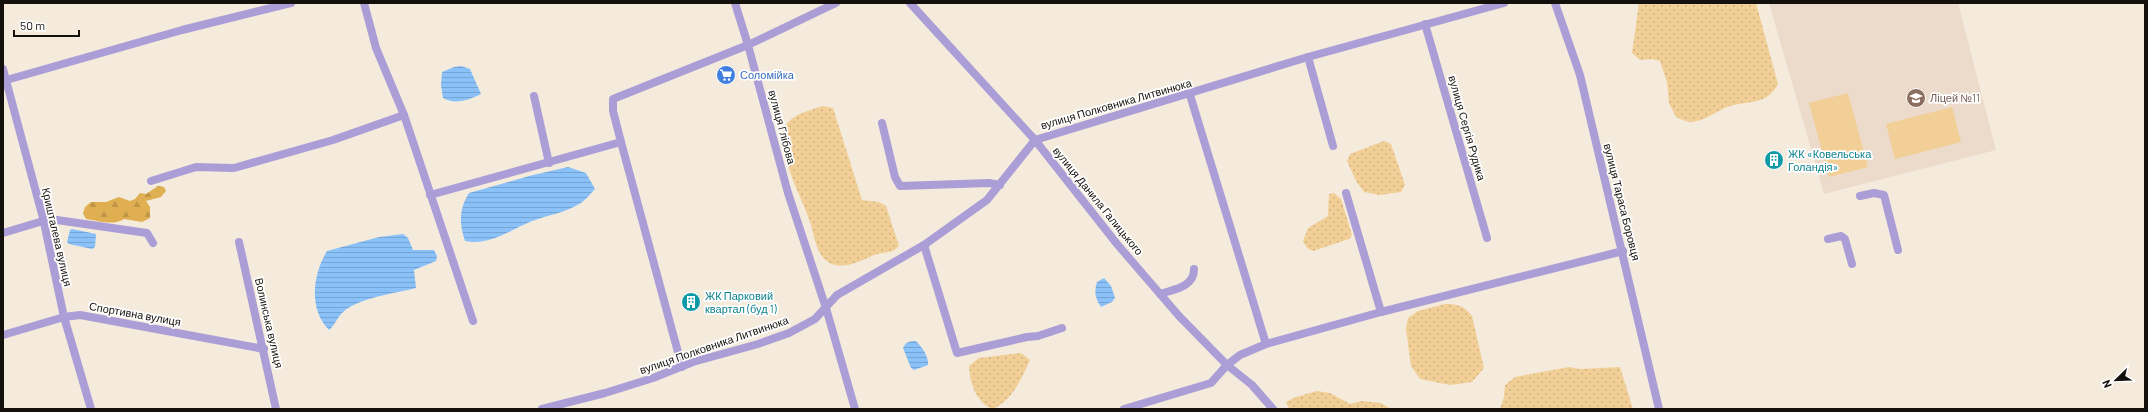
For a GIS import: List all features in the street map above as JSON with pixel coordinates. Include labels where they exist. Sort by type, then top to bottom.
[{"type":"street","points":[[4,81],[182,30],[291,3]]},
{"type":"street","points":[[364,3],[376,48],[404,115],[473,321]]},
{"type":"street","name":"вулиця Глібова","points":[[735,3],[748,45],[788,193],[826,308],[855,409]]},
{"type":"street","points":[[682,366],[621,142],[613,110],[613,99],[748,45],[836,3]]},
{"type":"street","name":"вулиця Данила Галицького","points":[[910,3],[1035,140],[1117,244],[1160,294],[1227,365],[1252,385],[1274,409]]},
{"type":"street","name":"вулиця Полковника Литвинюка","points":[[542,409],[605,393],[653,378],[682,366],[789,333],[815,319],[837,295],[924,245],[987,200],[1035,140],[1308,58],[1504,3]]},
{"type":"street","name":"вулиця Тараса Боровця","points":[[1555,3],[1580,75],[1659,409]]},
{"type":"street","name":"вулиця Сергія Рудика","points":[[1425,24],[1487,238]]},
{"type":"street","points":[[1308,58],[1333,146]]},
{"type":"street","name":"Кришталева вулиця","points":[[3,69],[4,81],[43,219],[64,317],[91,409]]},
{"type":"street","points":[[1190,94],[1266,344]]},
{"type":"street","points":[[534,96],[549,163]]},
{"type":"street","points":[[151,181],[196,168],[234,168],[332,140],[404,115]]},
{"type":"street","points":[[882,123],[895,177],[900,186],[989,183],[1000,185]]},
{"type":"street","points":[[430,195],[621,142]]},
{"type":"street","points":[[1346,192],[1381,312]]},
{"type":"street","points":[[1860,196],[1874,193],[1884,195],[1898,250]]},
{"type":"street","points":[[3,233],[43,219],[147,233],[153,243]]},
{"type":"street","points":[[1828,239],[1841,236],[1845,239],[1852,264]]},
{"type":"street","name":"Волинська вулиця","points":[[239,242],[264,349],[276,409]]},
{"type":"street","points":[[924,245],[957,353],[1027,336],[1038,336],[1062,328]]},
{"type":"street","points":[[1124,409],[1211,383],[1227,365],[1240,355],[1266,344],[1381,312],[1623,252]]},
{"type":"street","points":[[1160,294],[1190,283],[1194,277],[1194,269]]},
{"type":"street","name":"Спортивна вулиця","points":[[3,335],[64,317],[80,315],[264,349]]},
{"type":"shaded area","points":[[1639,3],[1756,3],[1778,84],[1773,92],[1767,97],[1753,102],[1730,106],[1700,120],[1689,122],[1676,117],[1669,103],[1667,82],[1660,61],[1652,59],[1640,60],[1632,53]]},
{"type":"shaded area","name":"Ліцей №11","points":[[1769,3],[1958,3],[1996,150],[1824,194]]},
{"type":"shaded area","points":[[1848,93],[1868,167],[1829,177],[1809,103]]},
{"type":"shaded area","points":[[822,106],[833,108],[862,200],[879,202],[886,206],[899,246],[893,251],[842,266],[829,263],[824,258],[816,244],[807,212],[787,164],[783,140],[786,125],[794,117]]},
{"type":"shaded area","points":[[1952,107],[1961,142],[1895,159],[1886,124]]},
{"type":"shaded area","points":[[1384,141],[1391,144],[1405,185],[1401,192],[1380,195],[1364,192],[1356,181],[1347,161],[1350,154]]},
{"type":"shaded area","points":[[1334,193],[1341,199],[1352,235],[1349,239],[1313,251],[1307,248],[1303,241],[1308,228],[1328,216],[1329,194]]},
{"type":"shaded area","points":[[1445,304],[1460,306],[1472,316],[1484,368],[1472,382],[1450,385],[1420,379],[1411,366],[1406,329],[1408,318],[1418,311]]},
{"type":"shaded area","points":[[1021,353],[1030,360],[1016,388],[1000,405],[993,409],[987,406],[975,392],[969,366],[979,358]]},
{"type":"shaded area","points":[[1569,367],[1580,369],[1620,367],[1633,409],[1500,409],[1504,397],[1505,385],[1515,377]]},
{"type":"shaded area","points":[[1317,391],[1330,393],[1350,404],[1362,401],[1381,403],[1391,409],[1289,409],[1286,402],[1296,397]]},
{"type":"green space","points":[[158,186],[164,187],[166,191],[161,197],[146,201],[150,207],[150,218],[142,222],[124,219],[111,223],[101,222],[86,219],[83,213],[85,207],[91,202],[106,202],[119,197],[130,201],[135,199],[140,193],[146,194]]},
{"type":"water","points":[[461,66],[470,69],[481,94],[462,101],[452,101],[443,98],[441,85],[442,72]]},
{"type":"water","points":[[568,167],[586,173],[595,189],[581,203],[568,210],[532,221],[491,239],[474,242],[465,241],[461,216],[463,205],[469,193]]},
{"type":"water","points":[[72,229],[96,234],[95,247],[92,249],[69,244],[67,242],[70,230]]},
{"type":"water","points":[[403,234],[408,238],[413,250],[434,250],[437,256],[436,261],[414,270],[416,288],[357,303],[342,313],[329,330],[322,322],[315,302],[318,270],[327,251],[379,237]]},
{"type":"water","points":[[1104,278],[1111,286],[1115,298],[1112,302],[1101,307],[1096,298],[1096,289],[1097,282]]},
{"type":"water","points":[[916,341],[921,346],[925,352],[928,362],[928,365],[914,370],[911,368],[903,348],[906,343]]},
{"type":"place","name":"Соломійка","points":[[726,75]]},
{"type":"place","name":"Ліцей №11","points":[[1916,98]]},
{"type":"place","name":"ЖК «Ковельська Голандія»","points":[[1774,160]]},
{"type":"place","name":"ЖК Парковий квартал (буд 1)","points":[[691,302]]}]
